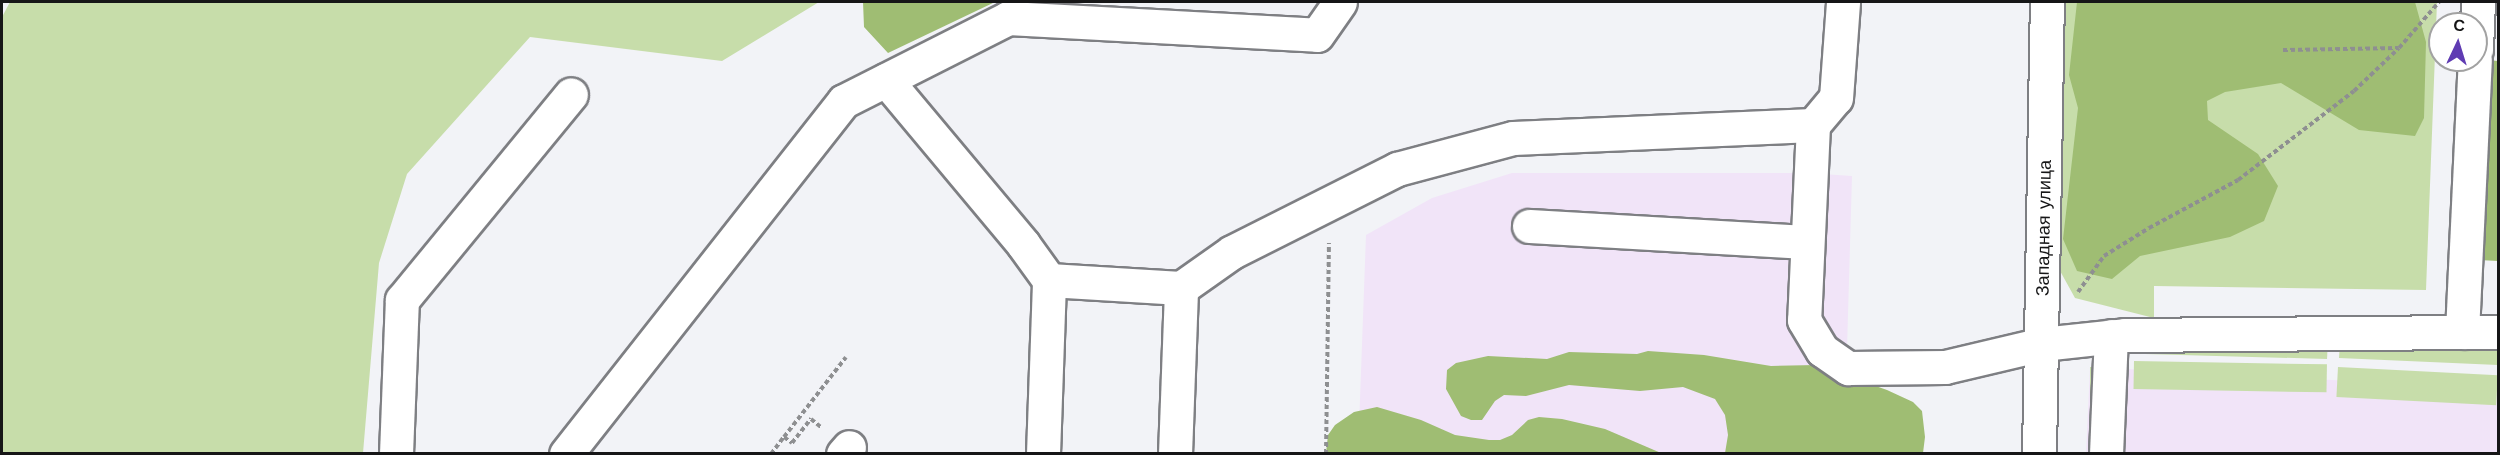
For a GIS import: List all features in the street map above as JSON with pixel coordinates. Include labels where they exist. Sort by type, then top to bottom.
[{"type":"street","points":[[566,453],[844,101],[1008,18],[1317,35],[1340,2]]},
{"type":"street","points":[[1843,2],[1836,98],[1812,125],[1804,320],[1822,350],[1848,368],[1945,367],[2042,344],[2111,336],[2499,332]]},
{"type":"street","name":"Западная улица","points":[[2039,453],[2047,2]]},
{"type":"street","points":[[2462,332],[2474,72]]},
{"type":"street","points":[[886,80],[1023,244],[1049,280],[1043,453]]},
{"type":"street","points":[[396,453],[402,300],[571,94]]},
{"type":"street","points":[[1049,280],[1181,288],[1232,252],[1397,169],[1513,138],[1812,125]]},
{"type":"street","points":[[1529,226],[1807,242]]},
{"type":"street","points":[[1175,453],[1181,288]]},
{"type":"street","points":[[2106,453],[2111,336]]},
{"type":"street","points":[[843,453],[849,447],[848,453]]},
{"type":"path","points":[[2076,296],[2104,256],[2149,228],[2238,180],[2354,91],[2398,48],[2439,2]]},
{"type":"path","points":[[2283,50],[2398,48]]},
{"type":"path","points":[[1326,453],[1330,203]]},
{"type":"path","points":[[771,453],[846,357]]},
{"type":"path","points":[[784,437],[792,443],[811,419]]},
{"type":"shaded area","points":[[1512,173],[1808,173],[1852,176],[1844,453],[1358,454],[1366,235],[1432,198]]},
{"type":"shaded area","points":[[2090,367],[2498,389],[2498,453],[2086,454]]},
{"type":"green space","points":[[10,2],[819,2],[722,61],[530,37],[407,174],[379,263],[363,453],[2,454],[2,17]]},
{"type":"green space","points":[[863,2],[995,2],[888,53],[864,27]]},
{"type":"green space","points":[[995,2],[1049,2],[1047,7]]},
{"type":"green space","points":[[2058,2],[2437,2],[2437,12],[2428,12],[2428,72],[2434,72],[2426,290],[2154,286],[2154,318],[2075,298],[2054,260]]},
{"type":"green space","points":[[2077,2],[2415,2],[2426,42],[2424,118],[2415,136],[2359,130],[2281,83],[2225,92],[2207,101],[2208,120],[2258,154],[2278,186],[2264,221],[2230,237],[2140,256],[2112,279],[2077,271],[2063,239],[2078,108],[2069,75]]},
{"type":"green space","points":[[2488,60],[2498,61],[2498,261],[2479,260]]},
{"type":"green space","points":[[2328,341],[2327,359],[2145,354],[2142,349]]},
{"type":"green space","points":[[2340,341],[2498,345],[2498,365],[2339,358]]},
{"type":"green space","points":[[1648,351],[1704,355],[1771,366],[1816,365],[1887,390],[1913,402],[1922,411],[1925,437],[1923,453],[1725,453],[1728,435],[1725,415],[1715,399],[1683,387],[1640,391],[1569,385],[1526,396],[1504,395],[1495,401],[1482,420],[1471,420],[1461,416],[1446,389],[1447,370],[1456,363],[1488,356],[1547,359],[1569,352],[1637,354]]},
{"type":"green space","points":[[2134,361],[2327,364],[2326,392],[2134,389]]},
{"type":"green space","points":[[2090,367],[2101,367],[2101,454],[2090,454]]},
{"type":"green space","points":[[2338,367],[2498,375],[2496,405],[2336,397]]},
{"type":"green space","points":[[1377,407],[1421,420],[1455,435],[1489,440],[1500,440],[1512,435],[1528,420],[1539,417],[1562,419],[1605,429],[1661,453],[1326,453],[1328,435],[1335,425],[1354,412]]}]
